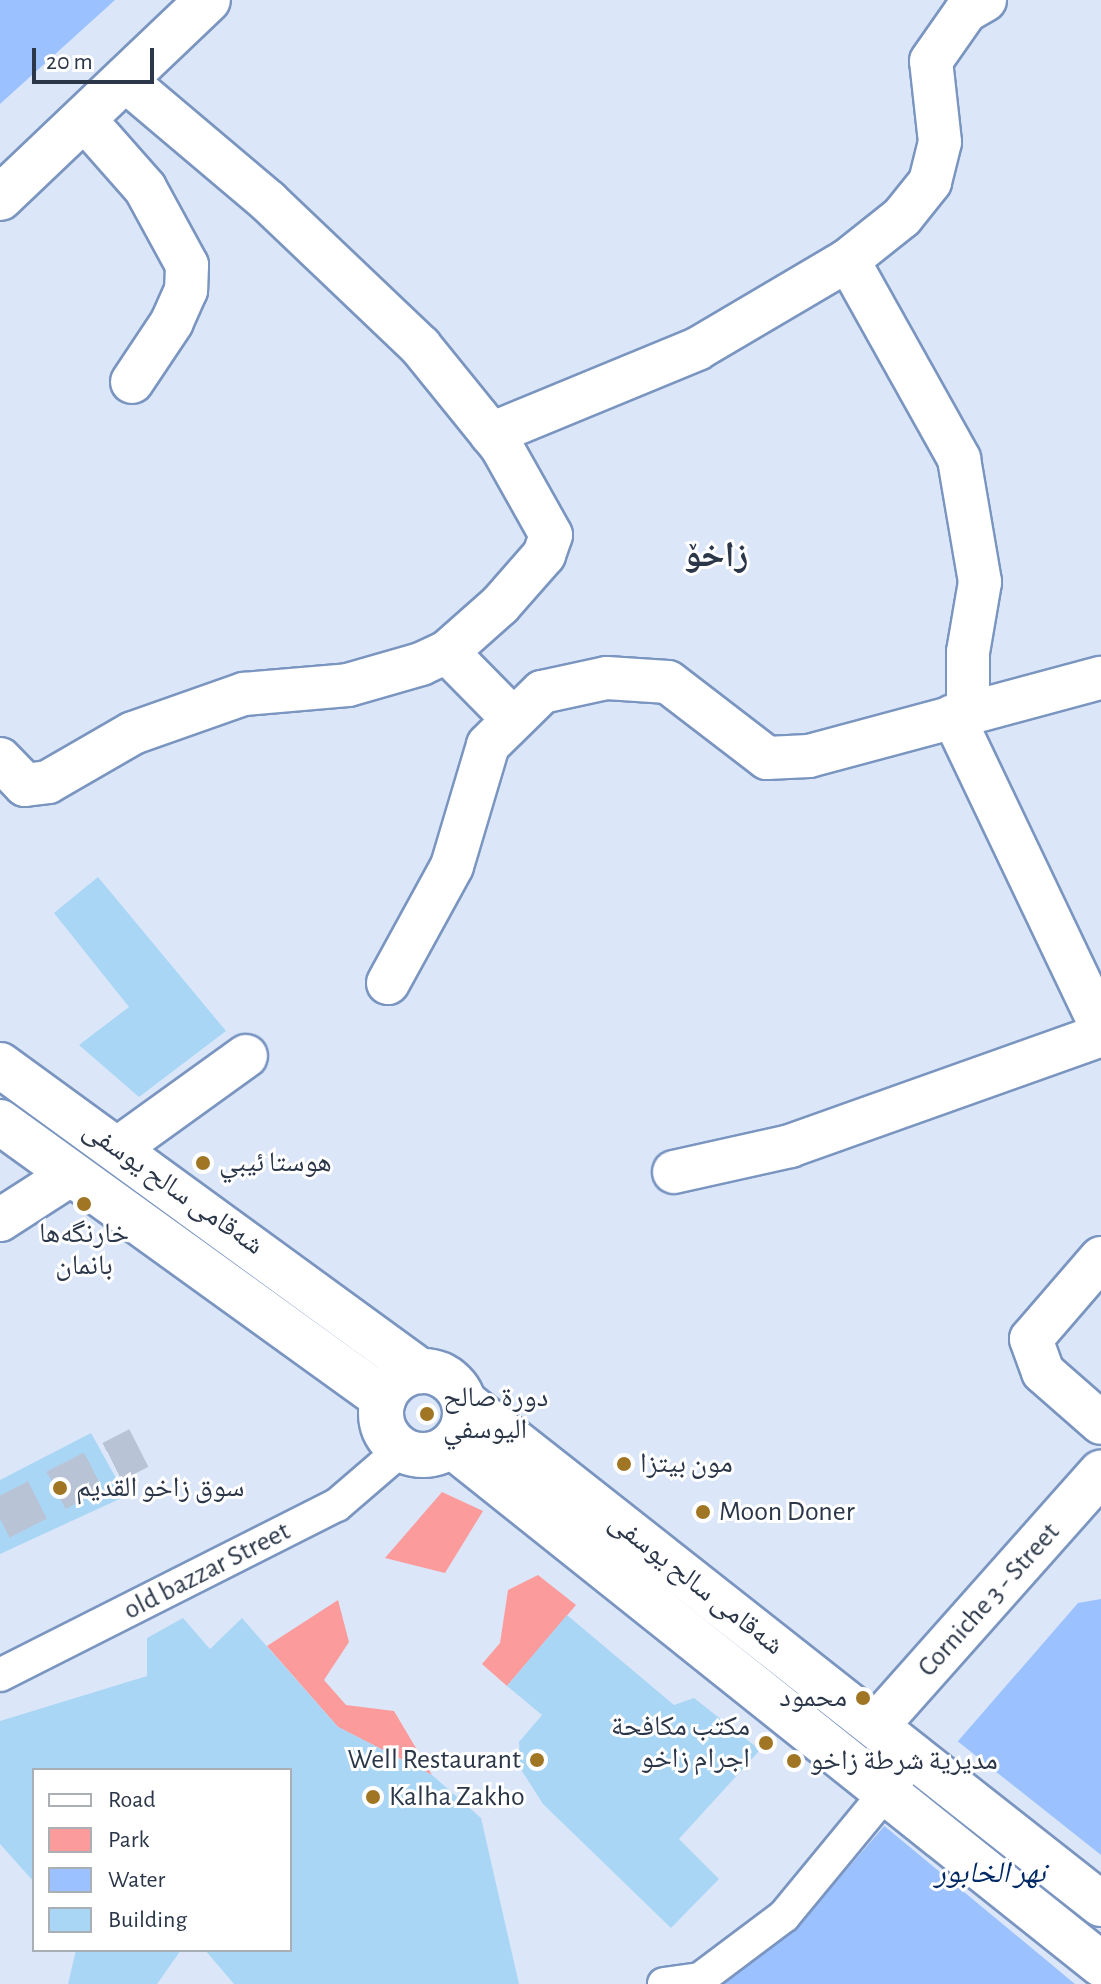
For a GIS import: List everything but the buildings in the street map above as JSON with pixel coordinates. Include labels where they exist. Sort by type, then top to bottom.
[{"type":"main road","points":[[0,198],[208,0]]},
{"type":"main road","name":"شەقامی سالح یوسفی","points":[[0,1065],[420,1371]]},
{"type":"main road","name":"شەقامی سالح یوسفی","points":[[0,1122],[384,1399]]},
{"type":"main road","points":[[420,1371],[443,1376],[464,1402],[462,1430],[451,1445],[427,1455],[402,1449],[386,1433],[384,1399],[402,1377],[420,1371]]},
{"type":"main road","name":"شەقامی سالح یوسفی","points":[[464,1402],[876,1726],[908,1777]]},
{"type":"main road","name":"شەقامی سالح یوسفی","points":[[451,1445],[908,1777]]},
{"type":"main road","name":"Corniche 3 - Street","points":[[876,1726],[1101,1473]]},
{"type":"main road","points":[[908,1777],[1101,1904]]},
{"type":"main road","points":[[908,1777],[1101,1964]]},
{"type":"street","points":[[491,434],[697,349],[848,260],[930,182],[940,142],[931,61],[966,11],[985,0]]},
{"type":"street","points":[[0,759],[25,785],[48,782],[133,733],[244,694],[348,685],[447,652],[544,555],[551,535],[541,507],[491,434],[420,346],[269,202],[126,81]]},
{"type":"street","points":[[85,120],[145,188],[187,265],[186,290],[172,322],[132,382]]},
{"type":"street","points":[[848,260],[959,459],[980,582],[960,714],[1101,1026]]},
{"type":"street","points":[[447,652],[511,717]]},
{"type":"street","points":[[388,983],[452,866],[473,782],[511,717],[566,684],[649,677],[678,689],[767,758],[809,756],[1101,678]]},
{"type":"street","points":[[674,1172],[790,1146],[1101,1035]]},
{"type":"street","points":[[117,1149],[246,1056]]},
{"type":"street","points":[[0,1220],[70,1175]]},
{"type":"street","points":[[1101,1258],[1031,1339],[1043,1372],[1101,1423]]},
{"type":"street","name":"old bazzar Street","points":[[0,1675],[337,1505],[402,1449]]},
{"type":"street","points":[[664,1984],[700,1979],[784,1916],[908,1777]]},
{"type":"green space","points":[[442,1492],[483,1511],[445,1573],[385,1558]]},
{"type":"green space","points":[[538,1575],[576,1605],[507,1686],[482,1664],[500,1643],[508,1590]]},
{"type":"green space","points":[[338,1600],[349,1642],[324,1680],[346,1705],[394,1711],[432,1775],[338,1727],[267,1646]]},
{"type":"water","points":[[0,0],[115,0],[0,104]]},
{"type":"water","name":"نهر الخابور","points":[[1101,1599],[1101,1984],[716,1984],[794,1930],[1078,1603]]},
{"type":"pier","points":[[956,1740],[1101,1855],[1101,1984],[1075,1984],[882,1824]]},
{"type":"tunnel","points":[[0,1519],[139,1448]]},
{"type":"place","name":"هوستا ئيبي","points":[[203,1163]]},
{"type":"place","name":"خارنگەها بانمان","points":[[84,1204]]},
{"type":"place","name":"دورة صالح اليوسفي","points":[[427,1414]]},
{"type":"place","name":"مون بيتزا","points":[[624,1464]]},
{"type":"place","name":"سوق زاخو القديم","points":[[60,1488]]},
{"type":"place","name":"Moon Doner","points":[[703,1512]]},
{"type":"place","name":"محمود","points":[[863,1698]]},
{"type":"place","name":"مكتب مكافحة اجرام زاخو","points":[[766,1743]]},
{"type":"place","name":"Well Restaurant","points":[[537,1760]]},
{"type":"place","name":"مديرية شرطة زاخو","points":[[794,1761]]},
{"type":"place","name":"Kalha Zakho","points":[[373,1797]]},
{"type":"district","name":"زاخۆ","points":[[716,556]]}]
